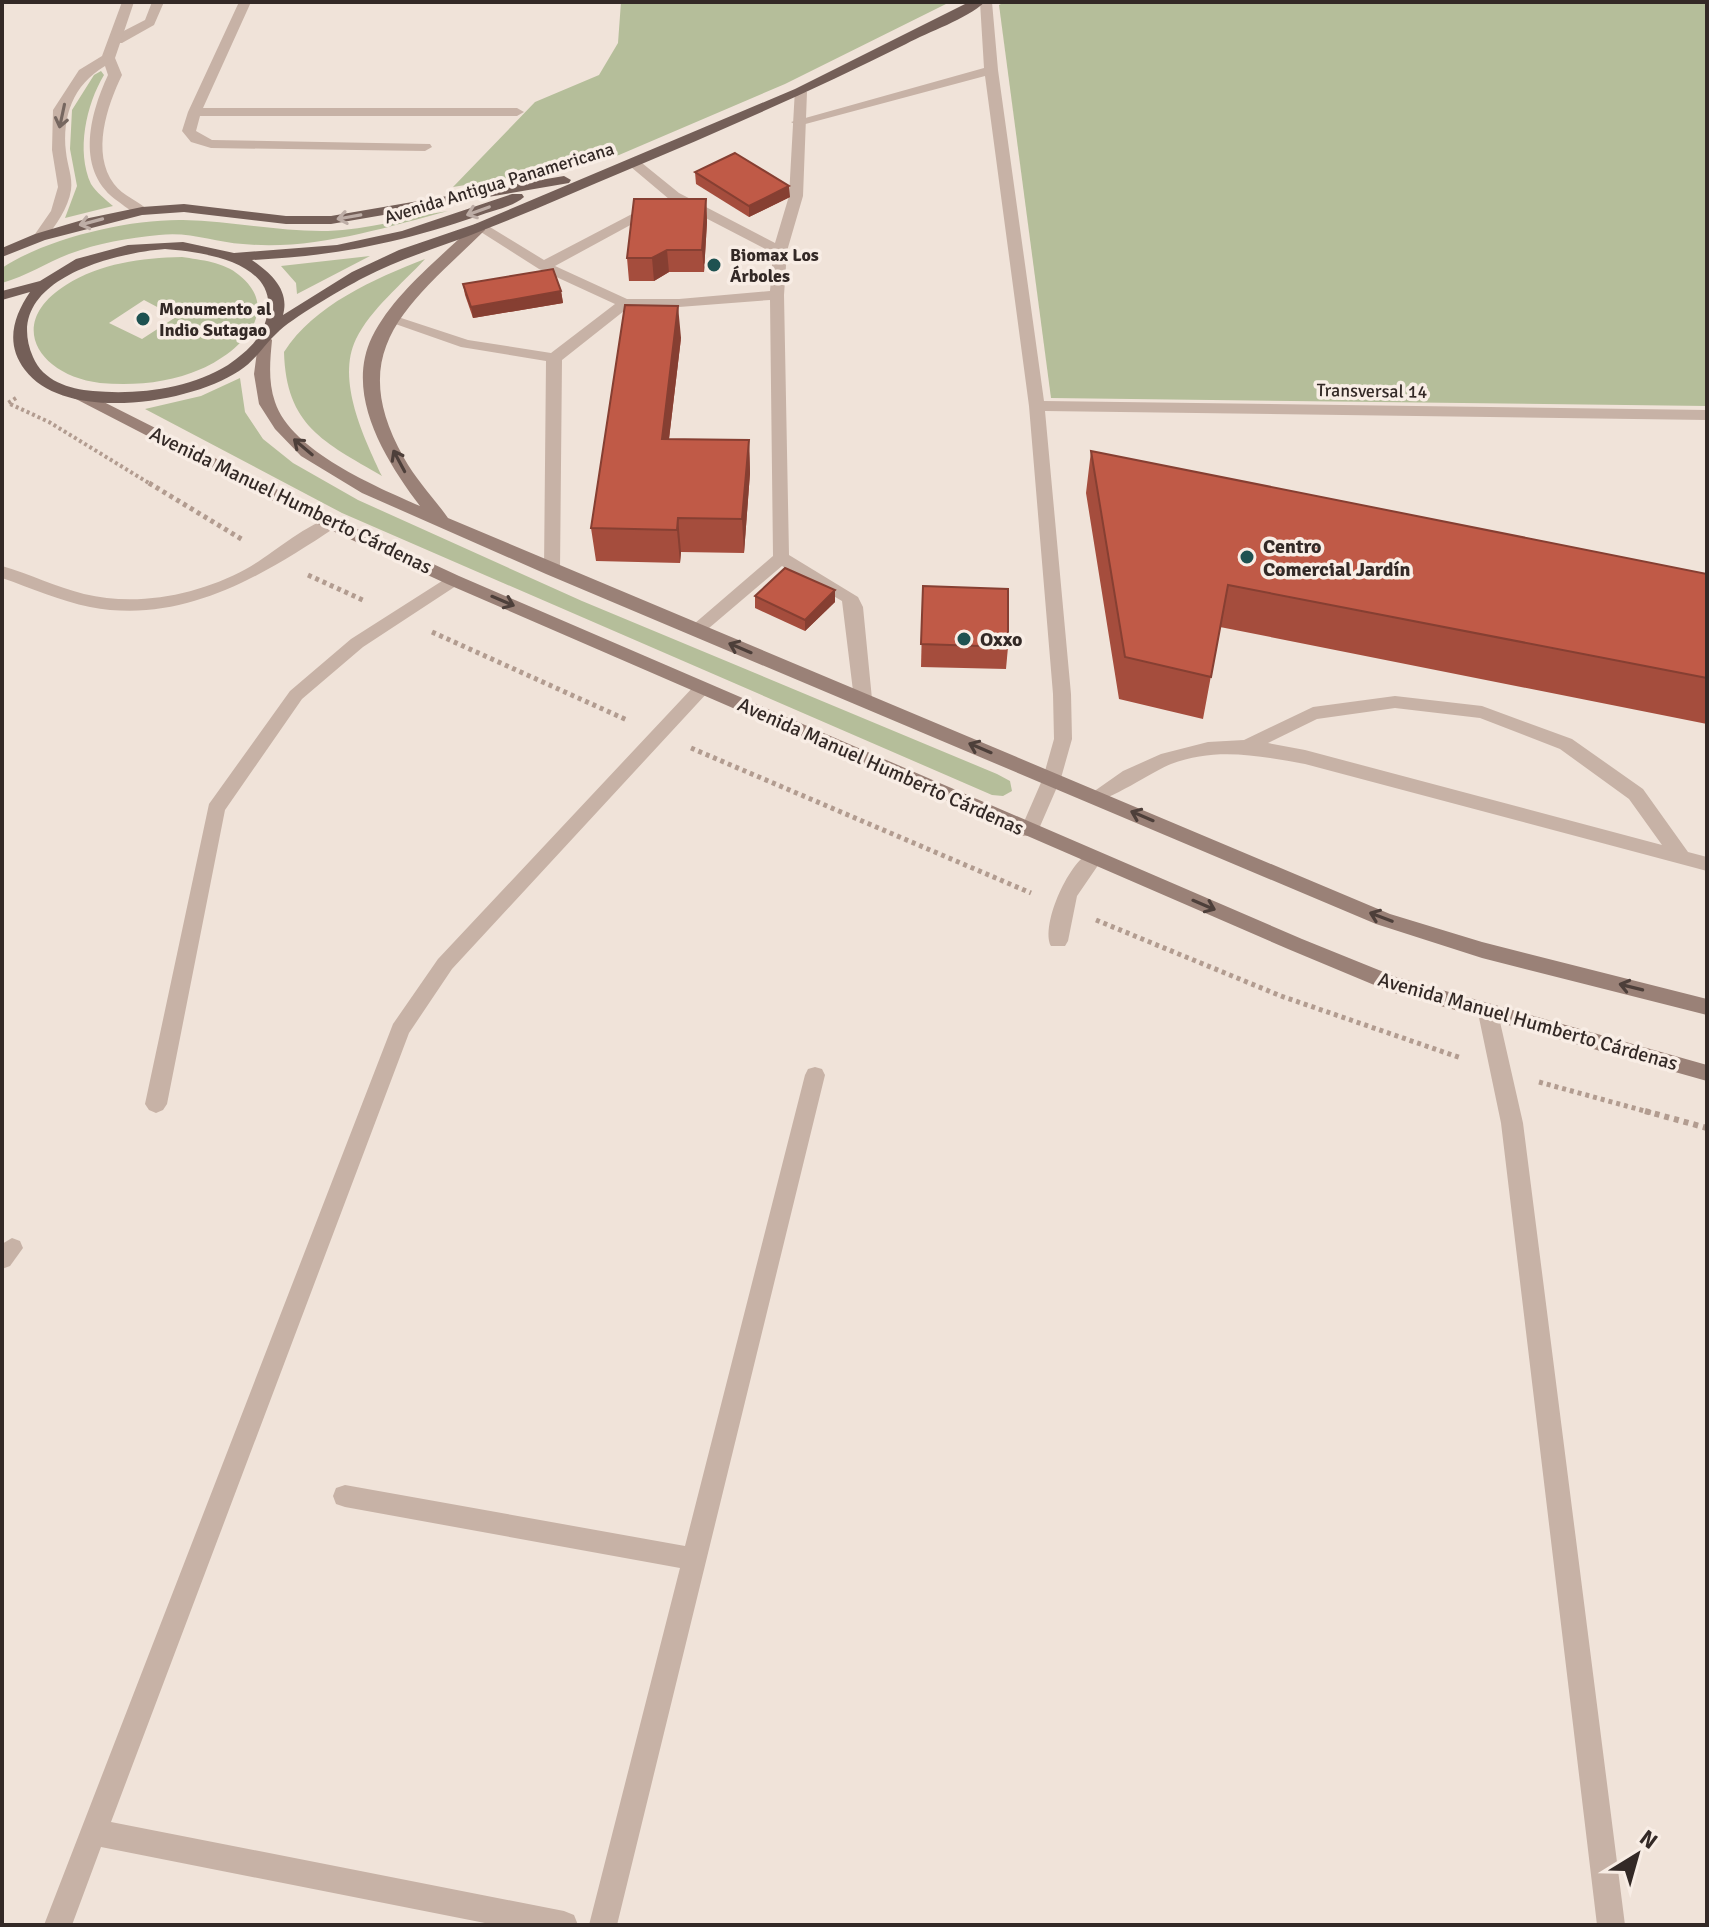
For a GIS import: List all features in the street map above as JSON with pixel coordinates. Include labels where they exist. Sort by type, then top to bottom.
[{"type":"main road","name":"Avenida Antigua Panamericana","points":[[267,334],[357,275],[404,253],[480,227],[800,92],[979,2]]},
{"type":"main road","name":"Avenida Antigua Panamericana","points":[[234,257],[368,244],[443,224],[564,180],[632,162]]},
{"type":"main road","points":[[2,253],[40,237],[142,211],[184,208],[286,220],[331,220],[564,180]]},
{"type":"main road","points":[[445,524],[418,494],[404,472],[377,412],[373,359],[377,342],[392,320],[480,227]]},
{"type":"main road","points":[[2,296],[44,283],[89,260],[148,247],[196,247],[234,257],[256,269],[274,291],[276,311],[267,334],[262,374],[267,404],[283,429],[307,452],[368,489],[552,570],[1383,919],[1482,950],[1707,1007]]},
{"type":"main road","points":[[44,283],[20,305],[11,323],[9,344],[23,369],[46,385]]},
{"type":"main road","points":[[15,375],[80,395],[126,398],[186,388],[235,366],[267,334]]},
{"type":"main road","name":"Avenida Manuel Humberto Cárdenas","points":[[80,395],[330,523],[453,580],[1029,831],[1391,984],[1707,1073]]},
{"type":"street","points":[[40,237],[58,211],[65,187],[59,150],[60,110],[84,73],[108,58],[117,40],[128,2]]},
{"type":"street","points":[[117,40],[150,22],[158,2]]},
{"type":"street","points":[[245,2],[195,112],[189,131],[196,139],[211,144],[425,147]]},
{"type":"street","points":[[986,2],[991,70],[1037,406],[1062,694],[1063,739],[1052,778],[1029,831]]},
{"type":"street","points":[[108,58],[115,75],[106,92],[98,126],[98,159],[105,182],[120,197],[142,211]]},
{"type":"street","points":[[798,122],[991,70]]},
{"type":"street","points":[[781,558],[777,295],[780,251],[796,196],[800,92]]},
{"type":"street","points":[[195,112],[517,112]]},
{"type":"street","points":[[632,162],[674,196],[780,251]]},
{"type":"street","points":[[544,266],[674,196]]},
{"type":"street","points":[[480,227],[544,266],[625,303],[679,303],[777,295]]},
{"type":"street","points":[[392,320],[466,344],[554,358],[625,303]]},
{"type":"street","points":[[552,570],[554,358]]},
{"type":"street","name":"Transversal 14","points":[[1037,406],[1707,415]]},
{"type":"street","points":[[2,572],[100,604],[178,602],[236,583],[330,523]]},
{"type":"street","points":[[696,630],[781,558]]},
{"type":"street","points":[[781,558],[849,597],[854,607],[863,699]]},
{"type":"street","points":[[156,1104],[216,809],[296,695],[357,643],[453,580]]},
{"type":"street","points":[[58,1925],[400,1030],[445,964],[702,688]]},
{"type":"street","points":[[1246,747],[1313,713],[1395,702],[1482,712],[1566,744],[1636,794],[1682,858]]},
{"type":"street","points":[[1095,797],[1129,772],[1189,752],[1246,747],[1305,757],[1707,864]]},
{"type":"street","points":[[1058,941],[1062,906],[1072,884],[1093,858]]},
{"type":"street","points":[[1488,1013],[1512,1123],[1611,1925]]},
{"type":"street","points":[[603,1925],[815,1075]]},
{"type":"street","points":[[345,1496],[695,1559]]},
{"type":"street","points":[[95,1832],[564,1925]]},
{"type":"path","points":[[46,385],[8,403],[49,422],[275,559],[657,734],[1281,996],[1502,1072],[1707,1128]]},
{"type":"green space","points":[[621,2],[950,2],[785,84],[619,155],[557,170],[453,187],[535,102],[599,75],[618,43]]},
{"type":"green space","points":[[1005,2],[1707,2],[1707,406],[1051,398],[999,5]]},
{"type":"green space","points":[[101,71],[104,75],[92,100],[85,128],[84,157],[91,184],[113,206],[65,218],[77,186],[70,149],[72,110],[94,75]]},
{"type":"green space","points":[[448,211],[347,236],[295,244],[243,244],[181,234],[125,239],[69,254],[2,283],[2,268],[20,257],[89,232],[138,223],[183,220],[328,231],[373,226]]},
{"type":"green space","points":[[370,256],[297,294],[296,283],[281,266]]},
{"type":"green space","points":[[182,257],[219,264],[233,271],[252,289],[257,303],[257,316],[251,330],[229,353],[215,362],[176,378],[126,384],[100,383],[61,370],[37,346],[34,331],[37,316],[47,300],[66,285],[93,271],[122,263]],"holes":[[[144,300],[176,317],[142,339],[109,323]]]},
{"type":"green space","points":[[425,259],[370,317],[356,339],[351,355],[349,372],[355,409],[382,476],[342,453],[312,429],[292,398],[284,352],[297,335],[328,307],[386,275]]},
{"type":"green space","points":[[240,378],[245,412],[263,439],[293,463],[358,500],[582,601],[997,774],[1010,781],[1012,791],[1003,796],[992,795],[342,513],[145,409],[201,396]]},
{"type":"building","points":[[735,153],[789,186],[749,206],[695,172]]},
{"type":"building","points":[[634,199],[706,199],[702,250],[667,250],[652,258],[627,258]]},
{"type":"building","points":[[553,269],[561,291],[471,307],[463,284]]},
{"type":"building","points":[[625,305],[678,306],[662,439],[749,440],[742,519],[678,518],[677,530],[591,528]]},
{"type":"building","name":"Centro Comercial Jardín","points":[[1091,451],[1707,574],[1707,678],[1228,585],[1211,677],[1125,657]]},
{"type":"building","points":[[785,568],[835,590],[805,620],[755,596]]},
{"type":"building","points":[[923,586],[1008,589],[1008,647],[921,644]]},
{"type":"place","name":"Biomax Los Árboles","points":[[714,265]]},
{"type":"place","name":"Monumento al Indio Sutagao","points":[[143,319]]},
{"type":"place","name":"Centro Comercial Jardín","points":[[1247,557]]},
{"type":"place","name":"Oxxo","points":[[964,639]]}]
